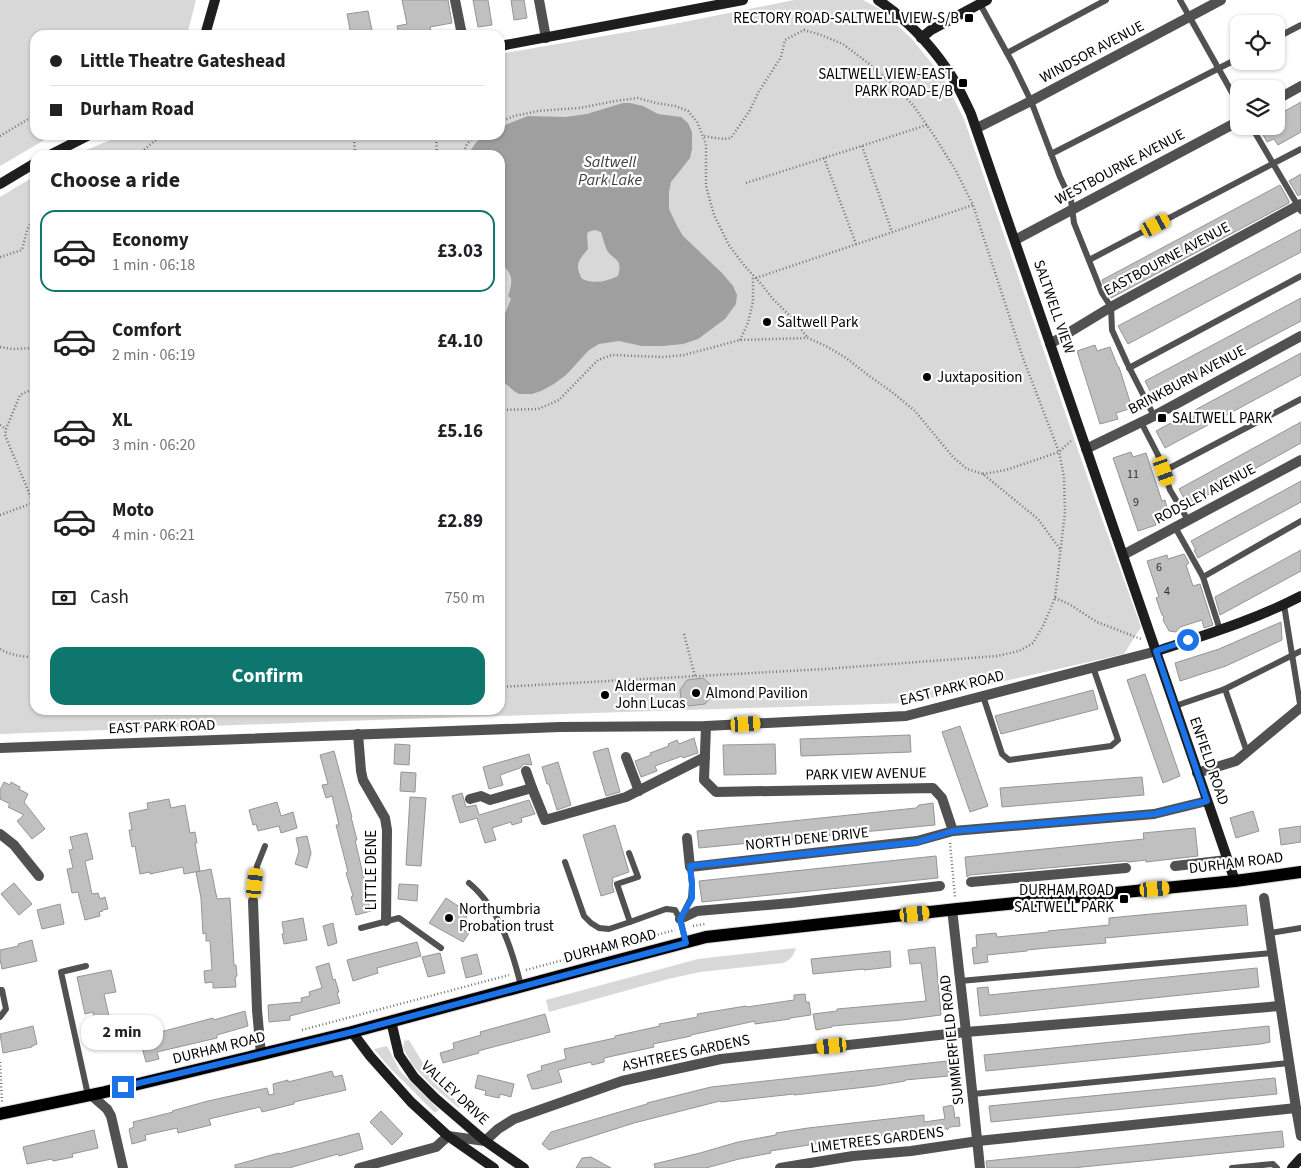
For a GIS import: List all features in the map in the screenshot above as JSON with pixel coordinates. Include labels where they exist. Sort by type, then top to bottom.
[{"type":"main road","name":"DURHAM ROAD","points":[[1,1114],[90,1095],[352,1032],[706,938],[952,909],[1235,881],[1301,872]]},
{"type":"street","points":[[206,30],[215,0]]},
{"type":"street","points":[[455,0],[461,30]]},
{"type":"street","points":[[539,0],[546,38]]},
{"type":"street","points":[[505,45],[743,0]]},
{"type":"street","name":"SALTWELL VIEW","points":[[878,0],[899,15],[935,53],[959,88],[977,128],[1155,648]]},
{"type":"street","name":"WINDSOR AVENUE","points":[[977,128],[1221,0]]},
{"type":"street","points":[[921,38],[931,30],[983,2]]},
{"type":"street","points":[[1285,95],[1301,86]]},
{"type":"street","name":"WESTBOURNE AVENUE","points":[[1015,240],[1230,127]]},
{"type":"street","points":[[60,150],[79,140]]},
{"type":"street","points":[[0,184],[30,166]]},
{"type":"street","name":"EASTBOURNE AVENUE","points":[[1050,344],[1111,306],[1300,207]]},
{"type":"street","name":"BRINKBURN AVENUE","points":[[1086,449],[1154,416],[1301,336]]},
{"type":"street","name":"RODSLEY AVENUE","points":[[1123,555],[1301,460]]},
{"type":"street","points":[[1155,648],[1220,630],[1284,605],[1301,596]]},
{"type":"street","name":"EAST PARK ROAD","points":[[0,748],[560,727],[706,726],[906,716],[1093,668],[1155,648]]},
{"type":"street","name":"ENFIELD ROAD","points":[[1155,648],[1235,881]]},
{"type":"street","points":[[1197,773],[1236,761],[1301,707]]},
{"type":"street","name":"PARK VIEW AVENUE","points":[[706,726],[704,780],[716,792],[933,788],[942,798],[951,831]]},
{"type":"street","name":"LITTLE DENE","points":[[358,734],[363,780],[385,818],[387,830],[386,921]]},
{"type":"street","points":[[626,757],[639,790]]},
{"type":"street","points":[[526,771],[545,820],[626,797],[705,757]]},
{"type":"street","points":[[470,799],[481,796],[490,800],[532,788]]},
{"type":"street","points":[[951,831],[1154,814],[1207,801]]},
{"type":"street","name":"NORTH DENE DRIVE","points":[[690,866],[917,842],[951,831]]},
{"type":"street","points":[[0,834],[14,846],[39,876]]},
{"type":"street","points":[[687,838],[690,866]]},
{"type":"street","points":[[1175,866],[1227,860]]},
{"type":"street","points":[[971,882],[1126,868]]},
{"type":"street","points":[[680,919],[697,911],[791,903],[940,886]]},
{"type":"street","points":[[1264,898],[1301,1136]]},
{"type":"street","points":[[253,901],[257,1010],[261,1054]]},
{"type":"street","name":"SUMMERFIELD ROAD","points":[[952,909],[980,1168]]},
{"type":"street","name":"ASHTREES GARDENS","points":[[485,1141],[498,1129],[514,1119],[622,1081],[721,1059],[966,1032],[1280,1006]]},
{"type":"street","name":"VALLEY DRIVE","points":[[392,1021],[399,1055],[414,1078],[485,1141],[524,1168]]},
{"type":"street","points":[[352,1032],[370,1056],[411,1102],[448,1136],[494,1168]]},
{"type":"street","points":[[90,1095],[111,1116],[123,1168]]},
{"type":"street","name":"LIMETREES GARDENS","points":[[780,1168],[853,1156],[911,1151],[978,1141],[1296,1108]]},
{"type":"street","points":[[448,1136],[485,1141]]},
{"type":"street","points":[[359,1168],[436,1148],[448,1136]]},
{"type":"street","points":[[1292,1168],[1301,1158]]},
{"type":"lane","points":[[1007,53],[1106,0]]},
{"type":"lane","points":[[1180,0],[1230,90]]},
{"type":"lane","points":[[983,2],[1031,101],[1060,177],[1071,200],[1074,223],[1102,293],[1111,306],[1112,330],[1154,416]]},
{"type":"lane","points":[[1285,33],[1301,25]]},
{"type":"lane","points":[[1051,154],[1230,63]]},
{"type":"lane","points":[[1256,135],[1300,207]]},
{"type":"lane","points":[[1089,260],[1301,149]]},
{"type":"lane","points":[[1129,368],[1301,276]]},
{"type":"lane","points":[[1164,471],[1301,399]]},
{"type":"lane","points":[[1141,422],[1158,455],[1170,490],[1188,520]]},
{"type":"lane","points":[[1202,577],[1301,521]]},
{"type":"lane","points":[[1175,528],[1202,577],[1220,630]]},
{"type":"lane","points":[[1284,605],[1301,711]]},
{"type":"lane","points":[[1175,706],[1225,689],[1301,651]]},
{"type":"lane","points":[[983,696],[1002,754],[1008,760],[1112,746],[1118,740],[1093,668]]},
{"type":"lane","points":[[1225,689],[1247,752]]},
{"type":"lane","points":[[253,901],[257,866],[265,846]]},
{"type":"lane","points":[[629,852],[638,877],[617,884],[630,922]]},
{"type":"lane","points":[[565,862],[584,916],[591,923],[599,928],[609,929],[666,909],[675,910],[680,919],[686,943]]},
{"type":"lane","points":[[680,919],[692,898],[690,866]]},
{"type":"lane","points":[[469,883],[482,897],[501,925],[506,935],[521,986]]},
{"type":"lane","points":[[361,928],[399,918],[441,948]]},
{"type":"lane","points":[[1270,933],[1301,928]]},
{"type":"lane","points":[[960,981],[1272,953]]},
{"type":"lane","points":[[86,966],[61,972],[90,1095]]},
{"type":"lane","points":[[0,990],[2,990],[6,1009],[0,1017]]},
{"type":"lane","points":[[973,1094],[1289,1063]]},
{"type":"lane","points":[[1232,1168],[1273,1164],[1277,1168]]},
{"type":"path","points":[[505,687],[825,669],[997,656],[1018,651],[1033,643],[1043,626],[1055,598],[1064,512],[1064,477],[1059,452],[1023,358],[973,205],[956,171],[913,105],[868,63],[843,44],[804,30],[785,40],[781,57],[731,138],[723,139],[703,136]]},
{"type":"path","points":[[505,120],[538,111],[580,108],[638,98],[675,106],[688,111],[698,122],[706,144],[706,186],[714,216],[729,245],[742,264],[755,276],[808,338]]},
{"type":"path","points":[[0,136],[30,118]]},
{"type":"path","points":[[746,183],[927,125]]},
{"type":"path","points":[[143,150],[156,140]]},
{"type":"path","points":[[862,146],[892,232]]},
{"type":"path","points":[[824,158],[856,244]]},
{"type":"path","points":[[755,276],[973,205]]},
{"type":"path","points":[[0,257],[22,250],[30,225]]},
{"type":"path","points":[[740,340],[748,323],[753,301],[755,276]]},
{"type":"path","points":[[505,410],[538,408],[559,400],[598,360],[612,355],[684,356],[740,340],[808,338],[846,358],[915,411],[953,458],[967,469],[983,474],[1038,519],[1060,550]]},
{"type":"path","points":[[0,347],[12,349],[30,348]]},
{"type":"path","points":[[30,390],[20,395],[5,435],[30,495]]},
{"type":"path","points":[[0,425],[6,429]]},
{"type":"path","points":[[983,474],[1006,470],[1059,452],[1081,433]]},
{"type":"path","points":[[0,516],[30,506]]},
{"type":"path","points":[[1055,598],[1069,604],[1097,622],[1155,648]]},
{"type":"path","points":[[684,634],[695,676]]},
{"type":"path","points":[[0,649],[22,657],[30,657]]},
{"type":"path","points":[[951,831],[954,884]]},
{"type":"path","points":[[0,1062],[1,1114]]},
{"type":"shaded area","points":[[0,0],[196,0],[188,30],[30,30],[30,140],[44,140],[0,166]]},
{"type":"shaded area","name":"Saltwell Park","points":[[794,0],[863,0],[878,8],[911,38],[943,77],[964,119],[1141,627],[1124,654],[908,703],[0,734],[0,197],[30,179],[30,715],[505,715],[505,150],[86,150],[111,140],[505,140],[505,53],[674,24]]},
{"type":"shaded area","points":[[796,948],[788,961],[783,963],[700,972],[549,1012],[546,1000],[698,959]]},
{"type":"shaded area","points":[[409,1040],[429,1073],[459,1104],[459,1108],[431,1085],[413,1066],[403,1048],[404,1041]]},
{"type":"shaded area","points":[[387,1046],[400,1071],[439,1110],[435,1113],[388,1066],[374,1049]]},
{"type":"water","name":"Saltwell Park Lake","points":[[623,103],[630,103],[643,106],[658,114],[681,117],[688,123],[692,132],[692,149],[690,158],[671,182],[669,209],[683,236],[733,286],[737,295],[736,304],[725,319],[698,339],[683,344],[663,346],[642,346],[619,341],[599,344],[589,350],[566,375],[554,384],[532,394],[519,394],[505,383],[505,314],[511,299],[508,296],[511,277],[505,267],[505,150],[472,150],[480,140],[505,140],[505,125],[528,116],[565,117],[587,114]],"holes":[[[595,230],[601,232],[605,246],[618,262],[618,276],[600,282],[582,279],[578,266],[580,259],[588,249],[588,232]]]},
{"type":"building","points":[[402,0],[448,0],[452,23],[430,27],[431,30],[398,30],[397,26],[407,24]]},
{"type":"building","points":[[473,0],[488,0],[492,25],[478,27]]},
{"type":"building","points":[[511,0],[524,0],[527,18],[514,20]]},
{"type":"building","points":[[368,11],[372,30],[350,30],[347,14]]},
{"type":"building","points":[[1301,102],[1301,132],[1278,145],[1274,139],[1267,142],[1263,135],[1285,135],[1285,111]]},
{"type":"building","points":[[1301,174],[1301,194],[1298,196],[1289,181]]},
{"type":"building","points":[[1280,185],[1289,203],[1111,298],[1106,291],[1102,280]]},
{"type":"building","points":[[1301,229],[1301,252],[1128,344],[1118,326]]},
{"type":"building","points":[[1301,298],[1301,321],[1154,399],[1145,381]]},
{"type":"building","points":[[1095,345],[1097,351],[1110,347],[1119,367],[1132,408],[1116,413],[1118,419],[1100,424],[1077,351]]},
{"type":"building","points":[[1301,353],[1301,375],[1165,448],[1156,431]]},
{"type":"building","points":[[1301,422],[1301,443],[1188,506],[1179,489]]},
{"type":"building","points":[[1131,452],[1133,457],[1146,453],[1162,501],[1165,500],[1169,515],[1154,520],[1156,525],[1138,531],[1113,458]]},
{"type":"building","points":[[1301,481],[1301,502],[1198,558],[1191,541]]},
{"type":"building","points":[[1301,550],[1301,571],[1220,615],[1215,597]]},
{"type":"building","points":[[1184,554],[1189,563],[1186,565],[1193,586],[1200,584],[1213,625],[1204,628],[1202,620],[1180,627],[1176,632],[1169,631],[1163,620],[1164,617],[1156,598],[1159,597],[1147,561],[1167,555],[1168,559]]},
{"type":"building","points":[[1281,622],[1282,640],[1226,666],[1180,681],[1175,663],[1219,649]]},
{"type":"building","points":[[1145,674],[1180,776],[1163,783],[1127,680]]},
{"type":"building","name":"Almond Pavilion","points":[[703,678],[711,685],[712,696],[705,704],[689,706],[681,700],[680,690],[687,680]]},
{"type":"building","points":[[1093,690],[1098,709],[1001,734],[995,716]]},
{"type":"building","points":[[960,726],[988,806],[970,812],[942,732]]},
{"type":"building","points":[[910,735],[911,752],[801,756],[800,739]]},
{"type":"building","points":[[694,738],[698,753],[683,758],[682,756],[655,766],[657,771],[641,777],[635,761],[669,746],[668,744],[677,740],[679,744]]},
{"type":"building","points":[[395,744],[410,745],[409,765],[394,764]]},
{"type":"building","points":[[775,744],[776,774],[724,775],[723,745]]},
{"type":"building","points":[[608,748],[620,792],[606,796],[593,752]]},
{"type":"building","points":[[334,751],[352,817],[357,840],[355,840],[366,887],[364,888],[371,911],[356,915],[346,873],[348,872],[336,825],[339,825],[332,796],[326,798],[322,785],[328,784],[320,755]]},
{"type":"building","points":[[529,754],[532,765],[524,764],[520,768],[500,775],[503,785],[489,789],[483,767]]},
{"type":"building","points":[[558,762],[571,805],[557,810],[542,767]]},
{"type":"building","points":[[401,772],[416,773],[415,792],[400,791]]},
{"type":"building","points":[[1142,777],[1144,795],[1002,807],[1000,788]]},
{"type":"building","points":[[4,782],[10,785],[11,782],[28,794],[24,802],[45,829],[32,839],[17,821],[24,815],[8,807],[10,804],[0,799],[0,790]]},
{"type":"building","points":[[462,793],[466,807],[476,805],[479,815],[529,800],[535,814],[521,818],[522,822],[512,825],[511,822],[492,828],[496,840],[485,843],[477,818],[460,823],[452,796]]},
{"type":"building","points":[[410,797],[426,798],[421,866],[406,865]]},
{"type":"building","points":[[169,799],[171,808],[185,805],[190,833],[195,832],[200,871],[184,874],[183,867],[150,874],[150,872],[140,874],[135,846],[132,847],[129,813],[148,809],[147,803]]},
{"type":"building","points":[[277,802],[281,816],[293,812],[297,828],[281,833],[279,826],[258,831],[256,824],[253,825],[249,810]]},
{"type":"building","points":[[933,803],[935,825],[699,848],[697,831],[916,808],[919,805]]},
{"type":"building","points":[[1253,811],[1259,831],[1236,838],[1230,818]]},
{"type":"building","points":[[615,825],[629,872],[612,878],[614,892],[601,896],[583,835]]},
{"type":"building","points":[[1301,826],[1301,842],[1281,845],[1279,829]]},
{"type":"building","points":[[1195,828],[1198,856],[1146,862],[1146,860],[1125,861],[970,875],[967,877],[965,857],[1144,839],[1143,833]]},
{"type":"building","points":[[87,833],[93,859],[85,861],[92,894],[98,893],[100,899],[105,897],[108,909],[99,912],[100,916],[85,920],[78,892],[72,893],[67,869],[73,868],[69,850],[73,849],[70,837]]},
{"type":"building","points":[[307,836],[311,853],[307,868],[295,864],[299,851],[296,838]]},
{"type":"building","points":[[936,856],[938,878],[702,902],[699,881]]},
{"type":"building","points":[[211,869],[217,899],[230,898],[234,965],[236,965],[237,976],[235,977],[236,987],[213,988],[213,982],[205,983],[204,971],[212,970],[210,941],[206,941],[206,933],[203,934],[201,898],[196,872]]},
{"type":"building","points":[[14,883],[32,904],[19,915],[1,894]]},
{"type":"building","points":[[399,884],[418,885],[417,901],[398,899]]},
{"type":"building","name":"Northumbria Probation trust","points":[[446,898],[469,913],[460,928],[469,933],[463,942],[429,923]]},
{"type":"building","points":[[60,904],[64,924],[42,929],[37,910]]},
{"type":"building","points":[[1246,905],[1248,925],[1105,938],[1106,943],[987,955],[988,962],[974,964],[972,948],[977,947],[976,935],[996,933],[997,937],[1048,932],[1109,925],[1109,918]]},
{"type":"building","points":[[303,918],[307,940],[284,944],[282,922]]},
{"type":"building","points":[[333,923],[337,943],[328,946],[323,926]]},
{"type":"building","points":[[32,940],[37,961],[2,969],[0,950],[19,946],[18,944]]},
{"type":"building","points":[[417,942],[421,956],[377,968],[378,973],[353,981],[347,960]]},
{"type":"building","points":[[935,947],[941,1015],[832,1026],[816,1030],[813,1014],[837,1011],[837,1009],[926,1001],[921,963],[910,964],[908,950]]},
{"type":"building","points":[[890,951],[891,967],[813,974],[811,959]]},
{"type":"building","points":[[440,953],[445,973],[428,977],[422,957]]},
{"type":"building","points":[[477,954],[482,974],[466,978],[461,958]]},
{"type":"building","points":[[329,963],[333,980],[335,979],[339,992],[337,993],[340,1003],[290,1016],[290,1020],[269,1022],[268,1005],[302,1002],[301,998],[310,996],[309,992],[322,988],[316,967]]},
{"type":"building","points":[[1257,968],[1259,987],[980,1016],[977,988],[988,987],[989,995]]},
{"type":"building","points":[[111,970],[116,992],[104,994],[111,1025],[96,1028],[93,1012],[85,1014],[77,977]]},
{"type":"building","points":[[805,994],[806,1002],[809,1002],[811,1015],[755,1024],[755,1021],[653,1044],[654,1047],[604,1058],[604,1062],[592,1065],[591,1062],[558,1070],[562,1082],[536,1089],[532,1089],[527,1075],[542,1070],[541,1066],[566,1059],[564,1049],[615,1038],[615,1036],[660,1026],[659,1024],[698,1017],[697,1014],[794,1000],[794,995]]},
{"type":"building","points":[[245,1011],[248,1026],[217,1035],[217,1038],[157,1052],[159,1059],[146,1062],[135,1022],[149,1018],[153,1034]]},
{"type":"building","points":[[545,1014],[550,1032],[478,1051],[479,1053],[443,1063],[440,1053],[454,1049],[453,1043],[481,1035],[480,1032]]},
{"type":"building","points":[[33,1026],[37,1044],[32,1047],[3,1053],[0,1034]]},
{"type":"building","points":[[1269,1026],[1270,1042],[1261,1044],[986,1071],[984,1055]]},
{"type":"building","points":[[947,1061],[949,1076],[794,1095],[720,1101],[634,1123],[549,1150],[542,1144],[551,1132],[647,1103],[711,1087]]},
{"type":"building","points":[[332,1071],[334,1077],[342,1075],[346,1090],[294,1102],[294,1104],[262,1112],[260,1107],[209,1119],[211,1125],[178,1133],[177,1128],[145,1135],[146,1140],[132,1144],[129,1129],[134,1127],[133,1122],[208,1101],[267,1088],[269,1095],[274,1094],[273,1084]]},
{"type":"building","points":[[478,1075],[514,1084],[511,1097],[500,1094],[499,1098],[485,1095],[486,1091],[475,1088]]},
{"type":"building","points":[[1275,1078],[1277,1094],[991,1122],[989,1106]]},
{"type":"building","points":[[953,1105],[955,1118],[959,1117],[960,1126],[950,1127],[947,1130],[946,1128],[770,1151],[771,1153],[706,1168],[655,1168],[654,1164],[738,1142],[776,1135],[776,1133],[808,1128],[924,1115],[924,1122],[945,1119],[943,1107]]},
{"type":"building","points":[[381,1111],[403,1134],[392,1145],[370,1122]]},
{"type":"building","points":[[94,1130],[98,1148],[72,1154],[73,1157],[27,1164],[23,1147]]},
{"type":"building","points":[[1282,1131],[1284,1147],[1072,1168],[987,1168],[986,1161]]},
{"type":"building","points":[[359,1133],[363,1149],[339,1156],[338,1154],[289,1168],[235,1168],[235,1165]]},
{"type":"building","points":[[591,1157],[611,1168],[576,1168],[582,1158]]},
{"type":"place","name":"RECTORY ROAD-SALTWELL VIEW-S/B","points":[[969,18]]},
{"type":"place","name":"SALTWELL VIEW-EAST PARK ROAD-E/B","points":[[963,83]]},
{"type":"place","name":"Saltwell Park","points":[[767,322]]},
{"type":"place","name":"Juxtaposition","points":[[927,377]]},
{"type":"place","name":"SALTWELL PARK","points":[[1162,418]]},
{"type":"place","name":"Almond Pavilion","points":[[696,693]]},
{"type":"place","name":"Alderman John Lucas","points":[[605,695]]},
{"type":"place","name":"DURHAM ROAD SALTWELL PARK","points":[[1124,899]]},
{"type":"place","name":"Northumbria Probation trust","points":[[449,918]]},
{"type":"route","points":[[123,1087],[352,1032],[686,943],[680,919],[692,898],[690,866],[917,842],[953,831],[1154,814],[1207,801],[1156,651],[1188,640]]}]
